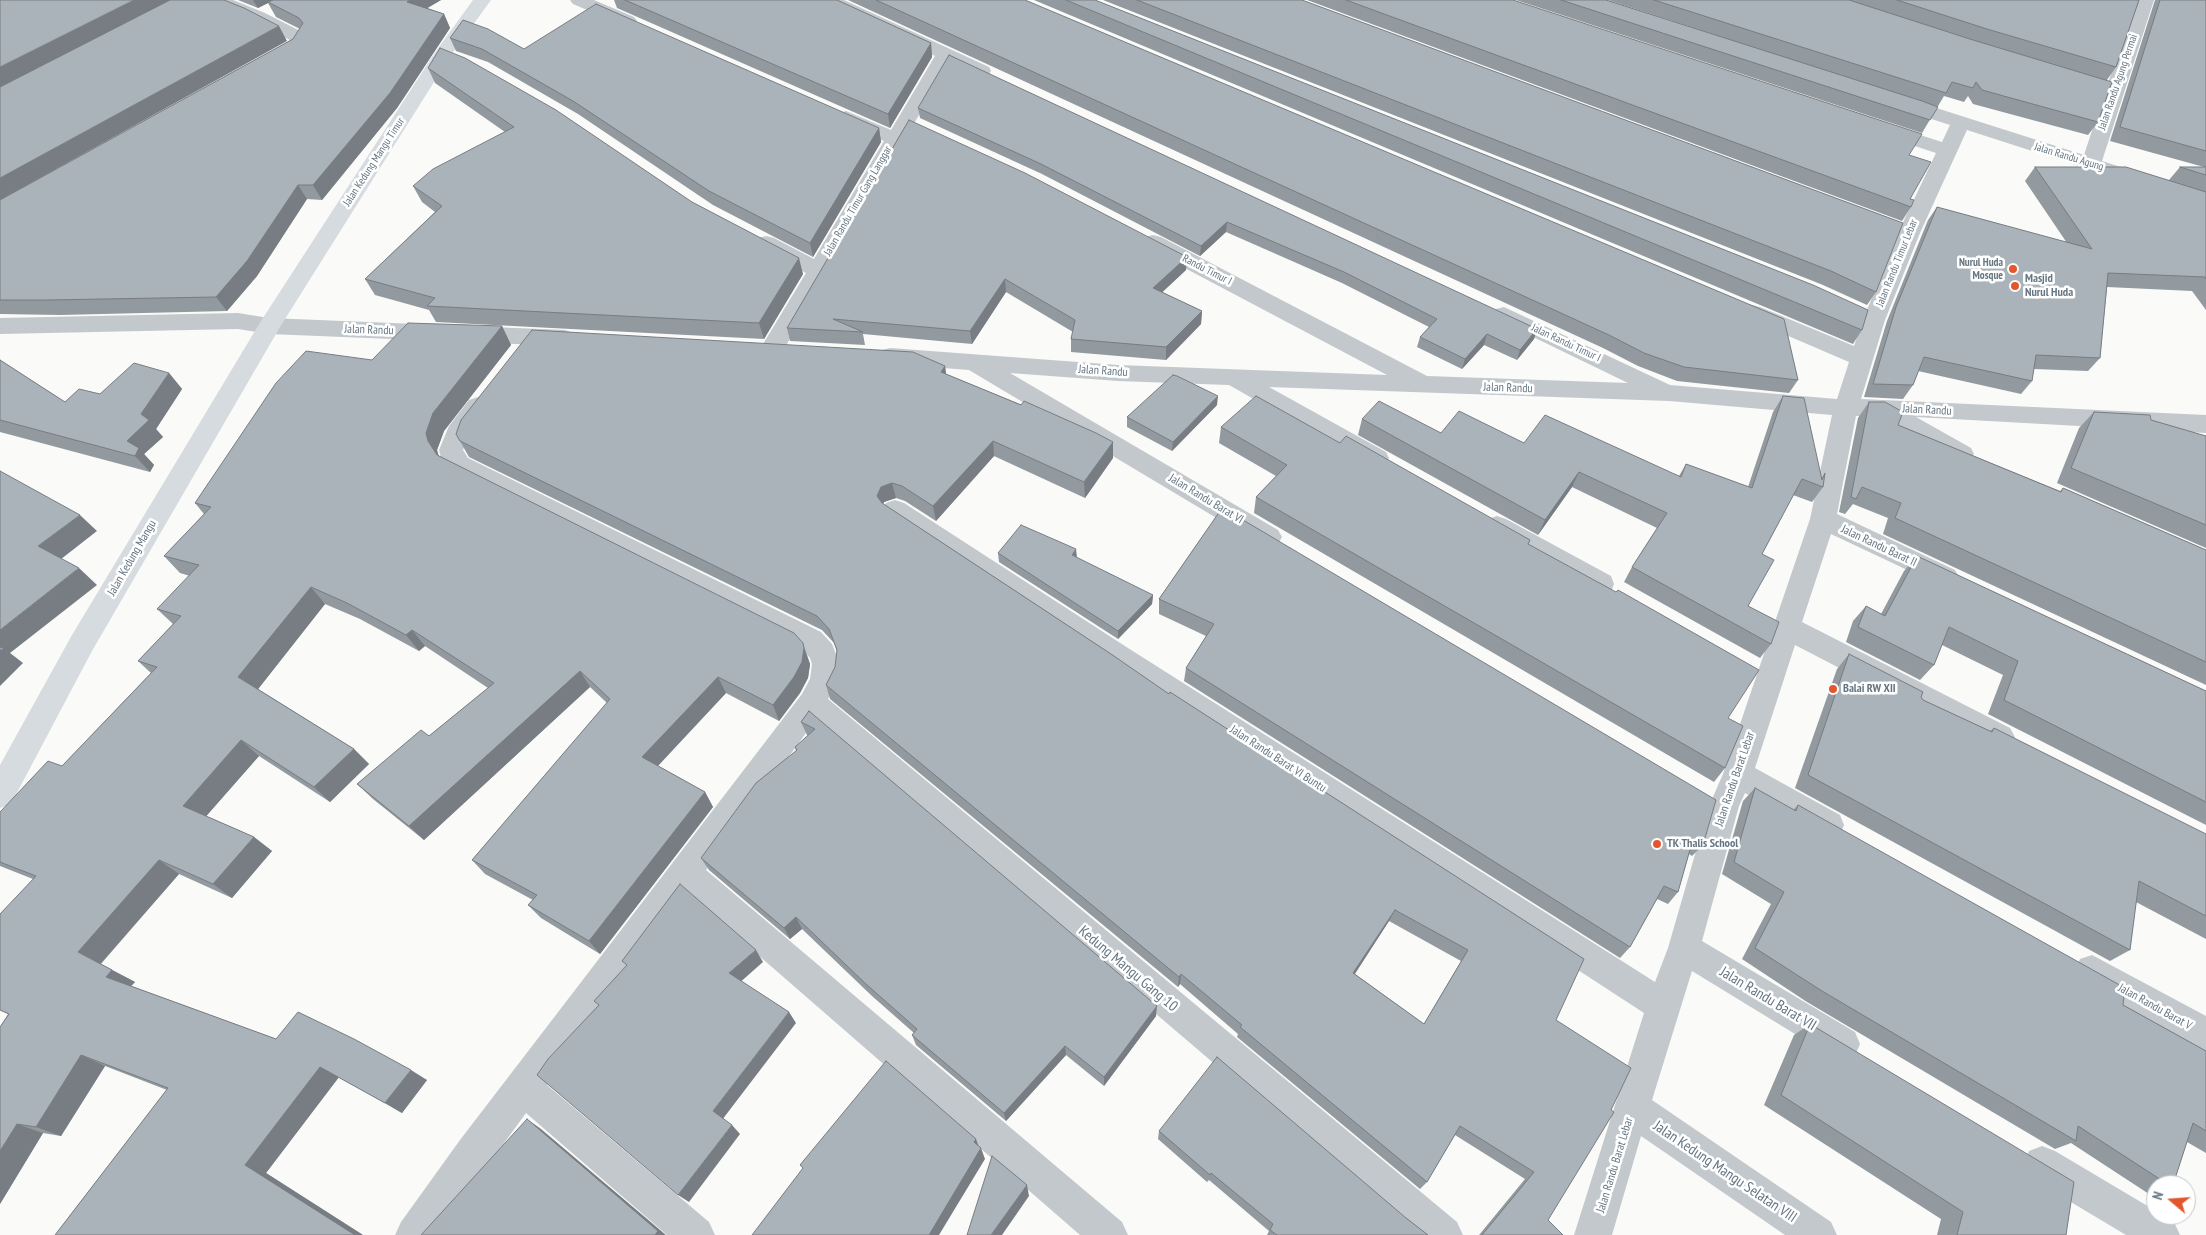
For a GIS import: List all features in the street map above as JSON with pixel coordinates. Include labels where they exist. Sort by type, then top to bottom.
[{"type":"main road","name":"Jalan Kedung Mangu Timur","points":[[269,326],[452,57],[482,0]]},
{"type":"main road","name":"Jalan Kedung Mangu","points":[[0,794],[82,643],[269,326]]},
{"type":"street","points":[[218,0],[267,13],[300,38],[294,48],[260,66]]},
{"type":"street","points":[[579,0],[642,28]]},
{"type":"street","points":[[830,0],[999,79]]},
{"type":"street","name":"Jalan Randu Agung Permai","points":[[2091,163],[2116,90],[2138,5]]},
{"type":"street","name":"Jalan Randu Timur Gang Langgar","points":[[773,349],[818,270],[907,130],[945,54]]},
{"type":"street","points":[[2062,75],[2116,90]]},
{"type":"street","name":"Jalan Randu Agung","points":[[1879,96],[1960,124],[2091,163],[2206,201]]},
{"type":"street","points":[[832,111],[907,130]]},
{"type":"street","points":[[1862,122],[1947,150]]},
{"type":"street","name":"Jalan Randu Timur Lebar","points":[[1846,408],[1862,358],[1865,316],[1900,230],[1960,124]]},
{"type":"street","points":[[749,234],[818,270]]},
{"type":"street","name":"Randu Timur I","points":[[1139,235],[1376,358],[1424,386]]},
{"type":"street","points":[[1735,304],[1862,358]]},
{"type":"street","name":"Jalan Randu Timur I","points":[[1486,306],[1670,393]]},
{"type":"street","name":"Jalan Randu","points":[[0,326],[238,321],[269,326],[591,339]]},
{"type":"street","points":[[515,359],[533,336]]},
{"type":"street","name":"Jalan Randu","points":[[872,355],[1118,373],[1424,386],[1670,393],[1846,408],[1878,407],[2206,424]]},
{"type":"street","name":"Jalan Randu Barat VI","points":[[971,361],[1288,548]]},
{"type":"street","points":[[1234,378],[1395,468]]},
{"type":"street","points":[[414,1235],[473,1153],[812,703],[824,680],[826,664],[822,652],[811,640],[459,465],[453,458],[451,450],[454,441],[466,420],[497,382]]},
{"type":"street","points":[[1878,407],[1932,439],[1980,462]]},
{"type":"street","name":"Jalan Randu Barat Lebar","points":[[1593,1235],[1663,1006],[1684,948],[1716,801],[1738,774],[1760,674],[1786,627],[1823,519],[1846,408]]},
{"type":"street","name":"Jalan Randu Barat VI Buntu","points":[[895,510],[1118,656],[1663,1006]]},
{"type":"street","points":[[1473,512],[1621,596]]},
{"type":"street","name":"Jalan Randu Barat II","points":[[1823,519],[1966,587]]},
{"type":"street","points":[[1786,627],[2022,748]]},
{"type":"street","name":"Kedung Mangu Gang 10","points":[[812,703],[1444,1235]]},
{"type":"street","points":[[1738,774],[1851,837]]},
{"type":"street","points":[[684,872],[1109,1235]]},
{"type":"street","name":"Jalan Randu Barat VII","points":[[1684,948],[1871,1061]]},
{"type":"street","name":"Jalan Randu Barat V","points":[[2068,958],[2206,1035]]},
{"type":"street","points":[[523,1088],[696,1235]]},
{"type":"street","name":"Jalan Kedung Mangu Selatan VIII","points":[[1632,1108],[1818,1235]]},
{"type":"street","points":[[2016,1148],[2161,1235]]},
{"type":"building","points":[[0,0],[134,0],[0,67]]},
{"type":"building","points":[[170,0],[224,0],[279,26],[0,178],[0,87]]},
{"type":"building","points":[[273,0],[410,0],[407,2],[444,14],[390,93],[313,185],[298,185],[247,261],[216,297],[0,300],[0,200],[293,39],[303,23],[299,18],[268,2]]},
{"type":"building","points":[[625,0],[837,0],[931,43],[888,114]]},
{"type":"building","points":[[876,0],[1025,0],[1784,319],[1798,380],[1684,367],[1644,353],[1609,335]]},
{"type":"building","points":[[1066,0],[1095,0],[1813,285],[1868,310],[1862,330]]},
{"type":"building","points":[[1137,0],[1302,0],[1903,223],[1876,292],[1831,271]]},
{"type":"building","points":[[1346,0],[1513,0],[1922,134],[1909,155],[1931,162],[1910,199],[1914,200],[1911,207]]},
{"type":"building","points":[[1561,0],[1606,0],[1938,107],[1930,120]]},
{"type":"building","points":[[1654,0],[1849,0],[2112,82],[2098,122],[1982,90],[1976,82],[1973,88],[1952,82],[1946,93]]},
{"type":"building","points":[[1897,0],[2139,0],[2116,67]]},
{"type":"building","points":[[2160,0],[2206,0],[2206,151],[2120,127]]},
{"type":"building","points":[[596,4],[879,128],[810,243],[709,191],[573,101],[482,49],[450,38],[463,20],[488,29],[524,49]]},
{"type":"building","points":[[440,48],[465,58],[556,110],[692,202],[799,258],[759,323],[427,306],[435,298],[365,279],[442,206],[413,186],[433,169],[514,127],[428,68]]},
{"type":"building","points":[[949,55],[1537,329],[1520,350],[1487,334],[1465,359],[1420,337],[1437,319],[1344,272],[1227,222],[1201,246],[1041,164],[918,108]]},
{"type":"building","points":[[909,120],[1025,173],[1187,257],[1153,288],[1202,311],[1166,347],[1071,339],[1075,320],[1005,279],[970,331],[833,319],[863,332],[787,328]]},
{"type":"building","points":[[2035,167],[2126,167],[2206,192],[2206,279],[2205,277],[2108,273],[2100,358],[2036,355],[2032,381],[1924,357],[1913,385],[1873,384],[1896,307],[1937,207],[2092,249]]},
{"type":"building","points":[[2180,167],[2206,167],[2206,175]]},
{"type":"building","points":[[408,323],[502,326],[433,413],[426,433],[428,441],[437,455],[794,633],[803,643],[802,662],[794,677],[773,705],[718,677],[642,757],[705,792],[589,941],[528,905],[537,895],[472,860],[610,699],[580,671],[409,826],[357,784],[421,730],[429,736],[494,683],[412,630],[406,635],[347,603],[311,587],[238,677],[354,749],[314,787],[241,740],[183,806],[254,837],[213,884],[159,860],[78,952],[112,970],[106,977],[276,1039],[298,1012],[354,1039],[411,1070],[385,1103],[320,1067],[245,1165],[355,1235],[55,1235],[168,1088],[81,1055],[36,1127],[17,1124],[0,1151],[0,1027],[9,1014],[0,1010],[0,914],[36,876],[0,862],[0,812],[48,761],[62,766],[157,667],[138,661],[181,616],[157,609],[199,565],[164,556],[211,507],[195,503],[276,383],[306,351],[372,360]]},
{"type":"building","points":[[532,330],[913,352],[945,366],[941,372],[1021,405],[1024,401],[1113,442],[1084,482],[993,441],[933,506],[902,486],[892,483],[881,487],[877,496],[882,503],[1169,694],[1170,692],[1584,959],[1556,1020],[1631,1068],[1611,1110],[1614,1112],[1548,1220],[1563,1235],[1482,1235],[1534,1172],[1460,1126],[1427,1182],[1240,1027],[1242,1025],[1181,974],[1179,977],[826,685],[835,667],[837,650],[829,629],[817,616],[460,441],[456,434],[461,420]],"holes":[[[1395,910],[1468,950],[1424,1024],[1353,973]]]},
{"type":"building","points":[[0,360],[65,402],[79,389],[100,394],[134,363],[169,373],[141,414],[149,420],[127,441],[139,448],[135,456],[0,420]]},
{"type":"building","points":[[1173,375],[1218,396],[1173,442],[1127,417]]},
{"type":"building","points":[[1256,396],[1340,443],[1346,436],[1530,540],[1528,544],[1616,592],[1618,590],[1759,670],[1728,718],[1743,726],[1725,768],[1256,497],[1287,465],[1221,427]]},
{"type":"building","points":[[1783,396],[1804,398],[1822,480],[1825,473],[1823,487],[1802,479],[1762,554],[1774,560],[1748,606],[1779,622],[1771,644],[1632,567],[1667,513],[1579,472],[1545,520],[1362,419],[1379,401],[1441,433],[1459,411],[1524,443],[1545,415],[1681,477],[1686,464],[1752,488]]},
{"type":"building","points":[[1869,402],[1885,402],[1903,412],[1898,425],[2061,492],[2063,488],[2206,550],[2206,662],[1895,518],[1901,503],[1862,487],[1856,499],[1851,497]]},
{"type":"building","points":[[2094,412],[2150,415],[2151,420],[2206,436],[2206,525],[2071,468]]},
{"type":"building","points":[[0,471],[80,515],[38,546],[79,568],[0,630]]},
{"type":"building","points":[[1220,511],[1236,518],[1238,517],[1716,800],[1703,845],[1693,839],[1678,892],[1664,886],[1630,947],[1186,668],[1214,624],[1159,599]]},
{"type":"building","points":[[1021,525],[1076,549],[1072,555],[1153,595],[1118,631],[998,553]]},
{"type":"building","points":[[1917,556],[2206,691],[2206,802],[2004,700],[2018,661],[1949,627],[1934,665],[1858,627],[1866,606],[1885,616]]},
{"type":"building","points":[[1849,654],[1923,692],[1921,697],[1923,700],[1992,732],[1994,728],[2206,834],[2206,916],[2139,881],[2130,950],[1808,775]]},
{"type":"building","points":[[809,711],[1157,1006],[1104,1077],[1065,1046],[1004,1113],[912,1035],[917,1029],[867,985],[796,917],[784,928],[701,858],[756,783],[797,750],[795,747],[815,729],[801,722]]},
{"type":"building","points":[[1755,788],[1796,811],[1798,805],[2125,988],[2123,1005],[2206,1051],[2206,1131],[2193,1123],[2176,1175],[2154,1175],[2078,1126],[2076,1141],[1822,991],[1755,948],[1784,892],[1734,862]]},
{"type":"building","points":[[680,884],[756,950],[729,973],[789,1012],[713,1111],[732,1125],[678,1195],[537,1075],[548,1059],[599,1005],[594,1001],[627,965],[622,961]]},
{"type":"building","points":[[1810,1024],[2074,1182],[2066,1235],[1957,1235],[1963,1212],[1781,1095]]},
{"type":"building","points":[[1217,1057],[1428,1235],[1277,1235],[1270,1230],[1273,1224],[1211,1173],[1210,1175],[1159,1131]]},
{"type":"building","points":[[886,1061],[976,1139],[974,1142],[981,1148],[929,1235],[752,1235],[803,1168],[800,1165]]},
{"type":"building","points":[[527,1119],[658,1231],[655,1235],[421,1235]]},
{"type":"building","points":[[992,1156],[1027,1185],[991,1235],[967,1235]]},
{"type":"place","name":"Nurul Huda Mosque","points":[[2013,269]]},
{"type":"place","name":"Masjid Nurul Huda","points":[[2015,286]]},
{"type":"place","name":"Balai RW XII","points":[[1833,689]]},
{"type":"place","name":"TK Thalis School","points":[[1657,844]]}]
